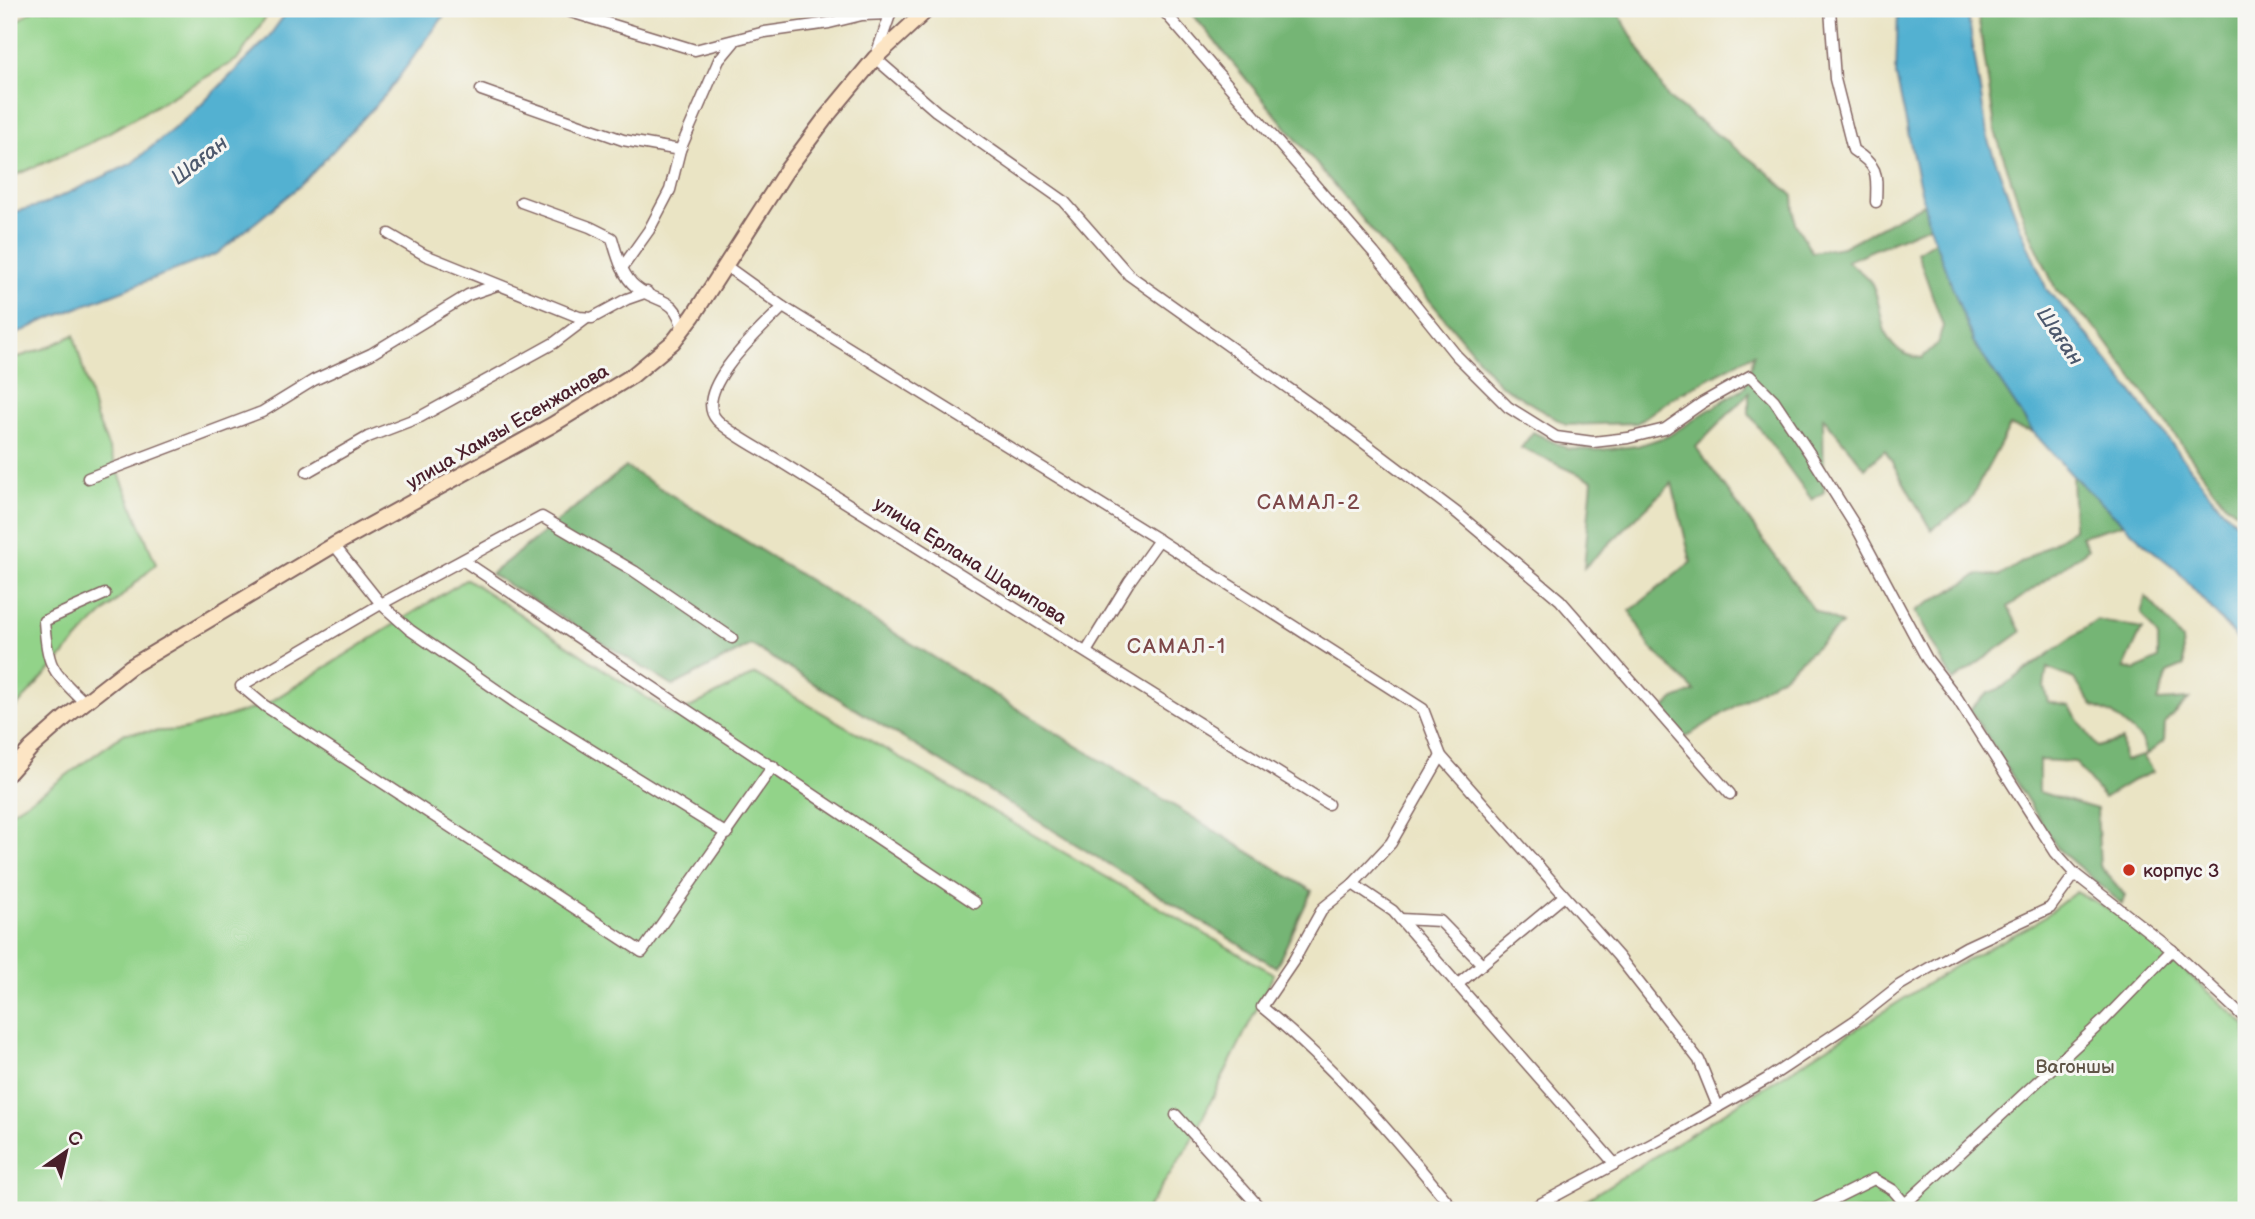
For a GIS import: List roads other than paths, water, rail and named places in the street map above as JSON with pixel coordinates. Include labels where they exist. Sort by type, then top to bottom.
[{"type":"street","points":[[561,9],[695,50],[765,32],[891,11],[875,58],[936,111],[1064,201],[1129,275],[1435,496],[1560,600],[1730,794]]},
{"type":"street","name":"улица Хамзы Есенжанова","points":[[9,773],[31,748],[130,667],[334,545],[600,397],[632,376],[673,342],[726,266],[786,171],[875,58],[928,9]]},
{"type":"street","points":[[1162,9],[1374,253],[1456,355],[1508,407],[1556,437],[1593,442],[1629,438],[1665,429],[1702,403],[1750,376],[1774,400],[1803,443],[1859,532],[1927,659],[1957,698],[2056,853],[2075,874],[2172,950],[2246,1018]]},
{"type":"street","points":[[1830,9],[1835,79],[1853,150],[1869,160],[1877,173],[1876,202]]},
{"type":"street","points":[[622,268],[649,230],[670,190],[680,150],[719,60],[735,41]]},
{"type":"street","points":[[481,90],[623,140],[680,150]]},
{"type":"street","points":[[521,202],[590,227],[612,238],[622,268],[636,288],[667,302],[679,315],[682,330]]},
{"type":"street","points":[[389,234],[425,255],[579,317],[593,318],[627,299],[647,292]]},
{"type":"street","points":[[726,266],[783,307],[1159,540],[1423,709],[1441,756],[1618,956],[1699,1060],[1718,1107]]},
{"type":"street","points":[[88,478],[262,412],[314,380],[371,354],[468,295],[497,285]]},
{"type":"street","name":"улица Ерлана Шарипова","points":[[783,307],[743,347],[714,387],[710,400],[716,420],[1328,804]]},
{"type":"street","points":[[307,472],[368,438],[420,417],[554,343],[587,318]]},
{"type":"street","points":[[733,638],[634,572],[541,517],[240,686],[276,713],[642,952],[774,766]]},
{"type":"street","points":[[1086,652],[1129,582],[1159,540]]},
{"type":"street","points":[[334,545],[382,604],[410,630],[520,706],[727,834]]},
{"type":"street","points":[[464,561],[975,903]]},
{"type":"street","points":[[85,702],[53,671],[46,653],[44,621],[105,594]]},
{"type":"street","points":[[1441,756],[1391,843],[1353,884],[1323,908],[1294,960],[1262,1007],[1291,1031],[1340,1080],[1454,1210]]},
{"type":"street","points":[[1529,1210],[1767,1079],[1853,1022],[1900,985],[1966,947],[2050,908],[2075,874]]},
{"type":"street","points":[[1353,884],[1393,911],[1615,1164]]},
{"type":"street","points":[[1457,985],[1564,896]]},
{"type":"street","points":[[1400,919],[1440,920],[1482,964]]},
{"type":"street","points":[[1812,1210],[1874,1179],[1893,1190],[1905,1205],[2103,1021],[2172,950]]},
{"type":"street","points":[[1177,1115],[1262,1210]]},
{"type":"water","name":"Шаған","points":[[289,9],[449,9],[387,93],[302,184],[217,254],[41,322],[9,338],[9,213],[42,205],[131,164],[195,111],[267,39]]},
{"type":"water","name":"Шаған","points":[[1898,9],[1967,9],[1988,140],[2047,290],[2090,338],[2219,505],[2246,533],[2246,649],[2176,569],[2147,546],[2072,475],[2033,432],[1973,341],[1929,226],[1916,170],[1896,75]]},
{"type":"place","name":"корпус 3","points":[[2129,870]]},
{"type":"district","name":"САМАЛ-2","points":[[1309,502]]},
{"type":"district","name":"САМАЛ-1","points":[[1177,646]]},
{"type":"park label","name":"Вагоншы","points":[[2075,1066]]}]
